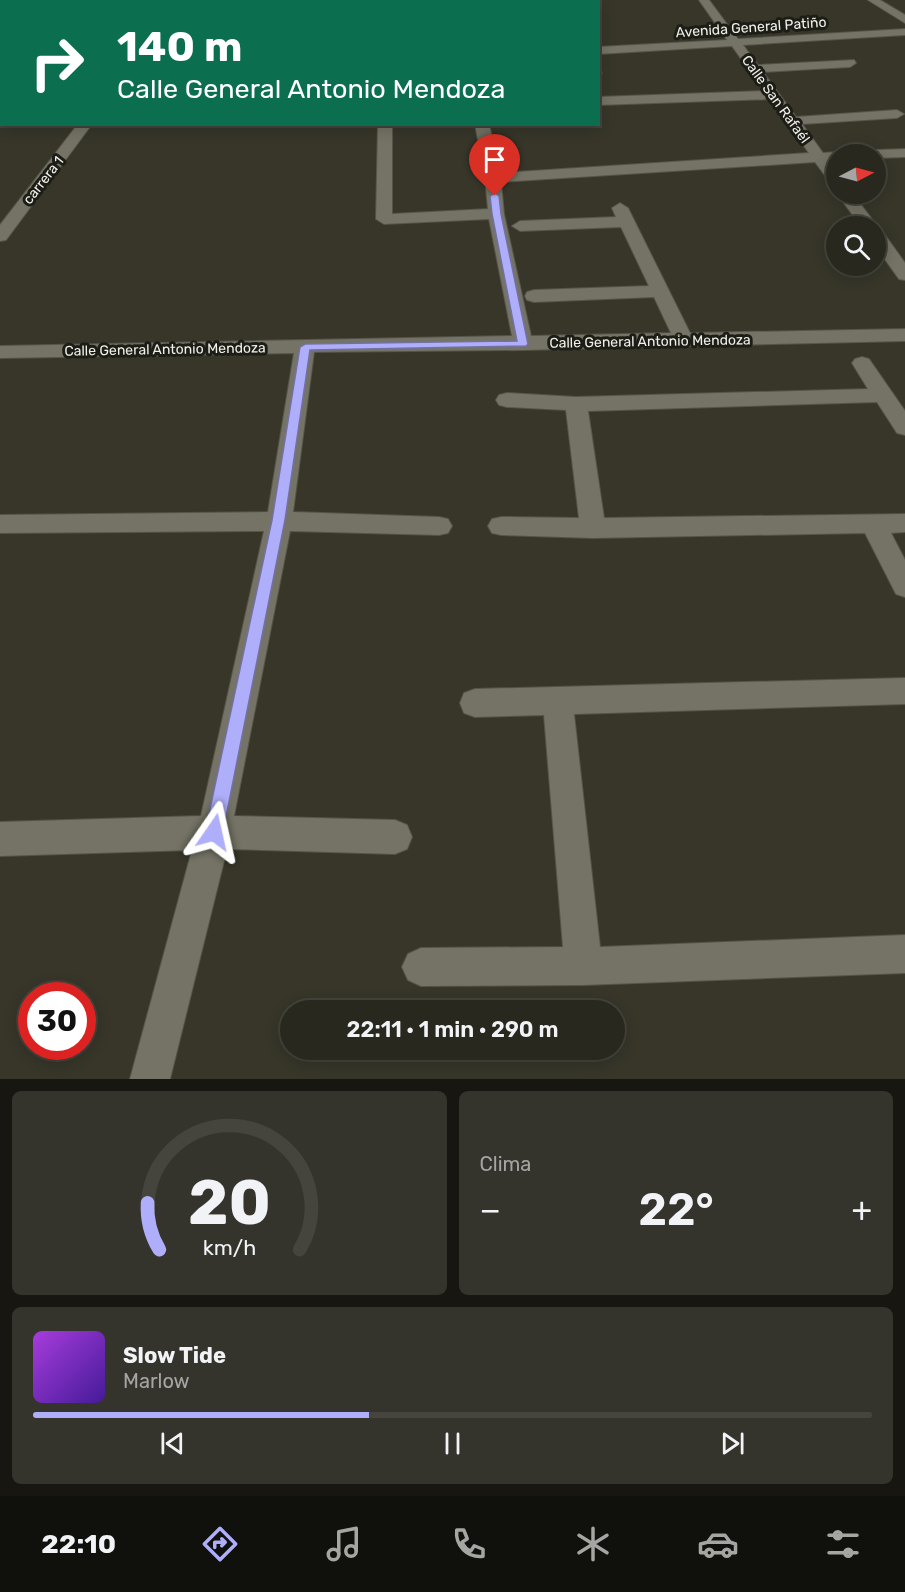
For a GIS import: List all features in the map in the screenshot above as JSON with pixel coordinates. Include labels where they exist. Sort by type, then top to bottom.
[{"type":"street","name":"Calle San Rafaél","points":[[704,0],[826,167]]},
{"type":"street","points":[[873,0],[905,20]]},
{"type":"street","name":"Avenida General Patiño","points":[[600,51],[905,27]]},
{"type":"street","name":"Avenida General Patiño","points":[[600,45],[905,32]]},
{"type":"street","points":[[755,69],[850,63]]},
{"type":"street","points":[[600,101],[774,95]]},
{"type":"street","points":[[792,121],[897,114]]},
{"type":"street","name":"carrera 1","points":[[0,236],[84,126]]},
{"type":"street","points":[[385,126],[384,219],[496,214]]},
{"type":"street","points":[[482,126],[493,178],[496,214],[523,344]]},
{"type":"street","points":[[886,154],[905,153]]},
{"type":"street","points":[[493,178],[826,157]]},
{"type":"street","points":[[853,204],[862,216]]},
{"type":"street","points":[[520,226],[623,215],[684,340]]},
{"type":"street","points":[[886,249],[905,275]]},
{"type":"street","points":[[534,296],[660,291]]},
{"type":"street","name":"Calle General Antonio Mendoza","points":[[0,352],[523,344],[905,335]]},
{"type":"street","points":[[150,1079],[214,832],[279,520],[305,347]]},
{"type":"street","points":[[862,363],[905,428]]},
{"type":"street","points":[[507,400],[576,404],[883,395]]},
{"type":"street","points":[[576,404],[593,528]]},
{"type":"street","points":[[0,524],[279,520],[439,525]]},
{"type":"street","points":[[873,523],[905,586]]},
{"type":"street","points":[[501,526],[593,528],[905,523]]},
{"type":"street","points":[[475,703],[905,691]]},
{"type":"street","points":[[558,700],[583,966]]},
{"type":"street","points":[[0,839],[214,832],[395,837]]},
{"type":"street","points":[[421,967],[583,966],[905,954]]},
{"type":"route","points":[[214,832],[279,520],[305,347],[523,344],[496,214],[495,196]]}]
